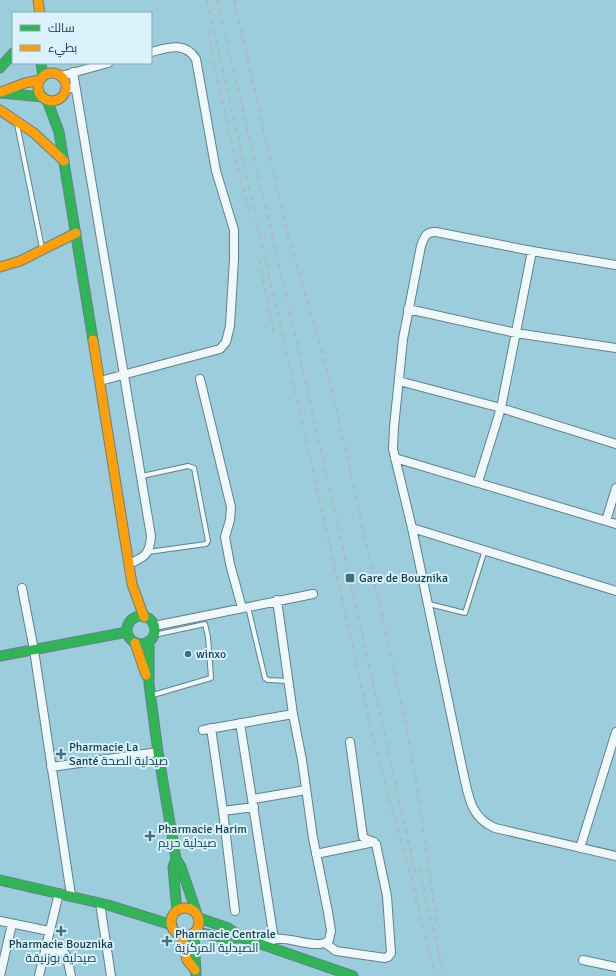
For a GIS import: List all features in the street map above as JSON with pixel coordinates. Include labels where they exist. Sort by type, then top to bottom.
[{"type":"main road","points":[[38,0],[39,12]]},
{"type":"main road","points":[[0,68],[12,54]]},
{"type":"main road","points":[[42,64],[42,78],[38,89],[45,99],[59,132]]},
{"type":"main road","points":[[0,92],[25,82],[58,72],[65,82],[66,89],[61,98],[59,132],[132,584],[131,620],[127,628],[127,632],[128,636],[135,643],[149,684]]},
{"type":"main road","points":[[0,92],[45,99],[56,100],[61,98]]},
{"type":"main road","points":[[0,110],[16,119],[43,140],[64,161]]},
{"type":"main road","points":[[0,267],[22,260],[76,233]]},
{"type":"main road","points":[[132,584],[144,617]]},
{"type":"main road","points":[[131,620],[144,617],[150,620],[152,634],[149,684],[158,752],[176,860],[182,867],[200,923],[195,933],[195,973]]},
{"type":"main road","points":[[0,656],[127,632]]},
{"type":"main road","points":[[135,643],[145,644],[152,634]]},
{"type":"main road","points":[[176,860],[173,867],[177,911]]},
{"type":"main road","points":[[0,880],[71,895],[131,910],[172,925]]},
{"type":"main road","points":[[243,938],[225,938],[195,933],[182,936],[176,933],[172,925],[173,916],[182,908],[188,908],[193,910],[198,916],[228,928],[243,938],[353,976]]},
{"type":"main road","points":[[182,936],[187,960],[195,973]]},
{"type":"street","points":[[100,381],[220,349],[226,342],[230,326],[234,259],[234,230],[216,171],[196,59],[188,50],[179,47],[172,47],[152,52]]},
{"type":"street","points":[[58,72],[73,72],[104,64]]},
{"type":"street","points":[[73,72],[151,536],[151,544],[148,552],[138,560],[129,564]]},
{"type":"street","points":[[66,89],[75,87]]},
{"type":"street","points":[[616,265],[532,251],[436,232],[429,233],[423,240],[408,309],[393,442],[395,458],[412,528],[471,805],[477,816],[486,824],[495,828],[616,856]]},
{"type":"street","points":[[478,482],[501,408],[532,251]]},
{"type":"street","points":[[408,309],[516,334],[616,348]]},
{"type":"street","points":[[200,379],[231,506],[230,520],[225,537],[245,607]]},
{"type":"street","points":[[399,381],[501,408],[616,444]]},
{"type":"street","points":[[395,458],[616,524]]},
{"type":"street","points":[[606,521],[616,488]]},
{"type":"street","points":[[412,528],[616,591]]},
{"type":"street","points":[[22,588],[34,650],[71,895]]},
{"type":"street","points":[[152,634],[245,607],[313,594]]},
{"type":"street","points":[[264,945],[274,939],[279,938],[321,944],[329,940],[331,931],[316,854],[293,714],[277,600]]},
{"type":"street","points":[[235,911],[224,811],[207,729],[293,714]]},
{"type":"street","points":[[240,723],[274,939]]},
{"type":"street","points":[[580,848],[616,732]]},
{"type":"street","points":[[350,742],[363,837],[374,842]]},
{"type":"street","points":[[52,767],[158,752]]},
{"type":"street","points":[[224,811],[306,790]]},
{"type":"street","points":[[316,854],[374,842]]},
{"type":"street","points":[[325,943],[336,951],[385,958],[391,953],[387,896],[374,842]]},
{"type":"street","points":[[39,976],[59,893]]},
{"type":"street","points":[[100,902],[111,976]]},
{"type":"street","points":[[0,921],[49,931]]},
{"type":"street","points":[[0,976],[12,924]]},
{"type":"street","points":[[45,952],[56,950],[63,951],[67,957],[71,976]]},
{"type":"street","points":[[583,960],[616,967]]},
{"type":"lane","points":[[16,119],[42,249]]},
{"type":"lane","points":[[142,476],[188,466],[194,468],[208,540],[206,544],[148,552]]},
{"type":"lane","points":[[428,604],[465,613],[485,550]]},
{"type":"lane","points":[[245,607],[265,678],[268,680],[289,681]]},
{"type":"lane","points":[[150,696],[210,678],[206,624],[152,634]]},
{"type":"railway","points":[[207,0],[371,728],[412,881],[435,976]]},
{"type":"railway","points":[[217,0],[289,308],[416,875]]},
{"type":"railway","points":[[234,0],[288,236],[325,362],[336,407],[407,729],[437,924]]},
{"type":"railway","points":[[208,31],[231,141],[250,216]]},
{"type":"railway","points":[[259,259],[275,339]]},
{"type":"railway","points":[[419,868],[444,976]]},
{"type":"traffic: fast","points":[[0,68],[12,54]]},
{"type":"traffic: fast","points":[[41,64],[43,76]]},
{"type":"traffic: fast","points":[[0,93],[43,97]]},
{"type":"traffic: fast","points":[[47,100],[59,132],[93,340]]},
{"type":"traffic: fast","points":[[141,616],[151,620],[155,630],[151,640],[141,644],[131,640],[127,630],[131,620],[141,616]]},
{"type":"traffic: fast","points":[[0,656],[127,632]]},
{"type":"traffic: fast","points":[[149,641],[149,684],[158,752],[176,859],[181,867],[197,914]]},
{"type":"traffic: fast","points":[[176,859],[173,867],[177,911]]},
{"type":"traffic: fast","points":[[0,880],[108,905],[172,925]]},
{"type":"traffic: fast","points":[[199,918],[228,928],[243,938],[353,976]]},
{"type":"traffic: fast","points":[[196,932],[225,938],[243,938]]},
{"type":"traffic: fast","points":[[194,933],[196,976]]},
{"type":"traffic: slow","points":[[38,0],[40,12]]},
{"type":"traffic: slow","points":[[52,73],[62,77],[66,87],[62,97],[52,101],[42,97],[38,87],[42,77],[52,73]]},
{"type":"traffic: slow","points":[[1,92],[25,83],[40,80]]},
{"type":"traffic: slow","points":[[0,110],[34,133],[64,161]]},
{"type":"traffic: slow","points":[[0,267],[20,261],[76,233]]},
{"type":"traffic: slow","points":[[93,340],[132,584],[144,617]]},
{"type":"traffic: slow","points":[[135,643],[146,675]]},
{"type":"traffic: slow","points":[[185,908],[195,912],[199,922],[195,932],[185,936],[175,932],[171,922],[175,912],[185,908]]},
{"type":"traffic: slow","points":[[182,936],[187,960],[195,970]]},
{"type":"place","name":"Gare de Bouznika","points":[[350,578]]},
{"type":"place","name":"winxo","points":[[188,654]]},
{"type":"place","name":"Pharmacie La Santé صيدلية الصحة","points":[[61,754]]},
{"type":"place","name":"Pharmacie Harim صيدلية حريم","points":[[150,836]]},
{"type":"place","name":"Pharmacie Bouznika صيدلية بوزنيقة","points":[[61,931]]},
{"type":"place","name":"Pharmacie Centrale الصيدلية المركزية","points":[[167,941]]}]
